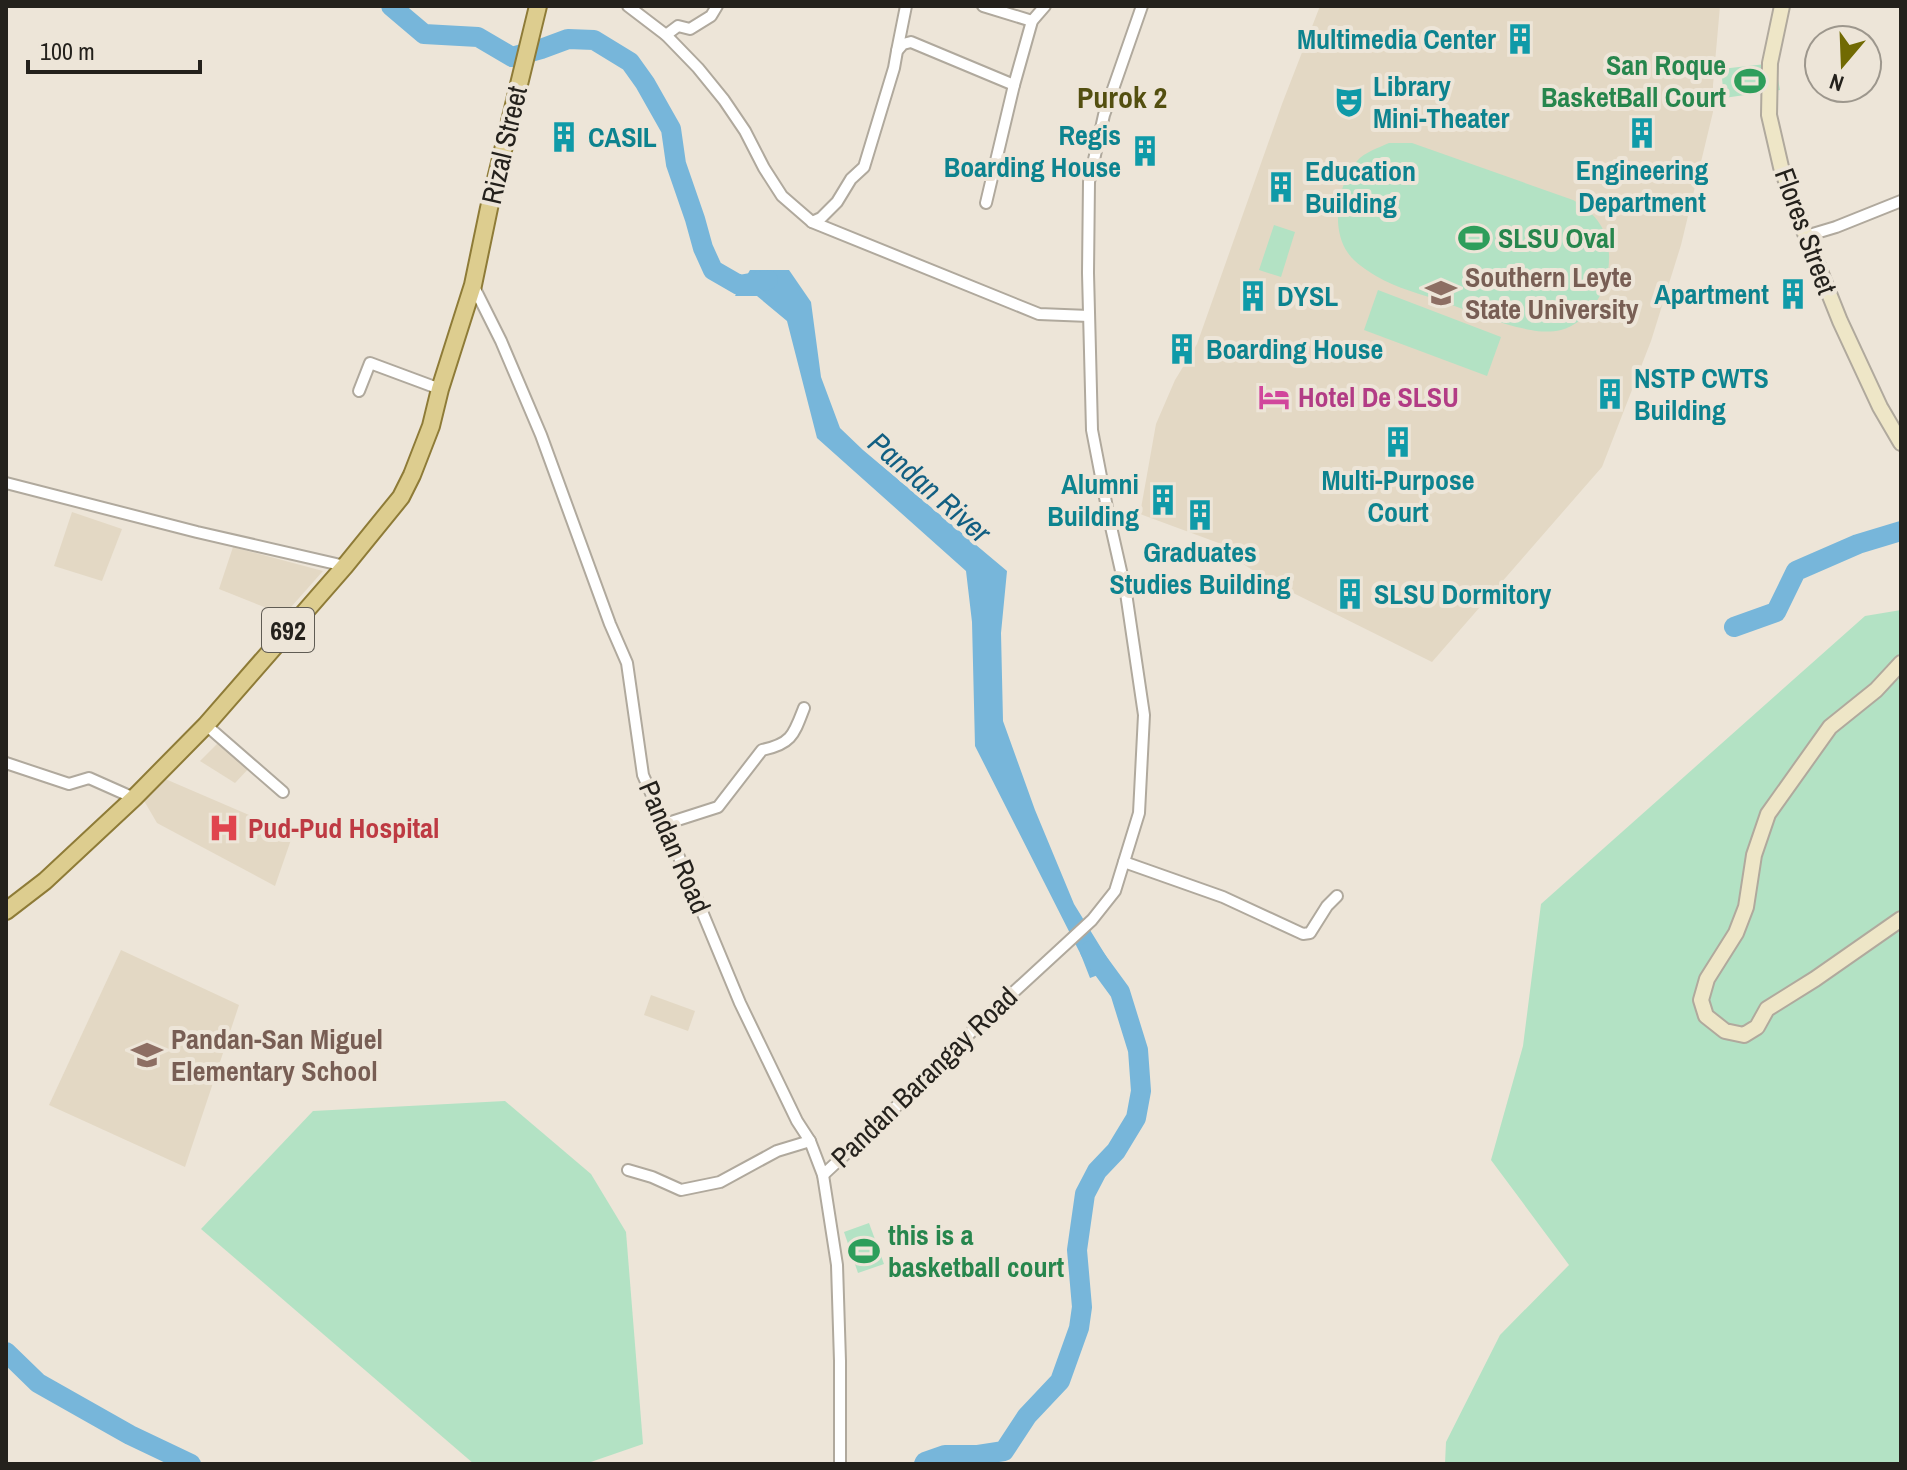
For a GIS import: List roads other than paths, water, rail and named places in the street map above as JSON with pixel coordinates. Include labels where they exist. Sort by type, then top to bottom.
[{"type":"main road","name":"Rizal Street","points":[[473,285],[538,6]]},
{"type":"main road","name":"692","points":[[6,911],[45,881],[206,725],[401,497],[431,426],[473,285]]},
{"type":"street","points":[[628,6],[666,35],[698,68],[745,131],[782,196],[812,222],[1039,314],[1089,316]]},
{"type":"street","points":[[666,35],[678,26],[690,29],[711,16],[717,6]]},
{"type":"street","points":[[812,222],[821,218],[837,202],[851,179],[864,167],[894,68],[906,6]]},
{"type":"street","points":[[983,6],[1032,21]]},
{"type":"street","points":[[986,203],[1032,21],[1045,6]]},
{"type":"street","name":"Pandan Barangay Road","points":[[840,1464],[837,1265],[823,1175],[1062,945],[1092,920],[1115,891],[1139,813],[1144,715],[1126,593],[1092,430],[1089,182],[1104,115],[1142,6]]},
{"type":"street","name":"Flores Street","points":[[1782,6],[1770,63],[1769,115],[1781,167],[1840,321],[1880,407],[1901,443]]},
{"type":"street","points":[[897,51],[903,44],[911,42],[1014,85]]},
{"type":"street","points":[[1806,236],[1901,201]]},
{"type":"street","name":"Pandan Road","points":[[473,285],[541,435],[627,663],[643,775],[740,1003],[791,1109],[810,1141],[823,1175]]},
{"type":"street","points":[[359,391],[370,363],[440,389]]},
{"type":"street","points":[[6,483],[345,566]]},
{"type":"street","points":[[1901,663],[1876,690],[1830,727],[1768,814],[1754,855],[1746,907],[1736,933],[1707,979],[1701,1000],[1706,1016],[1725,1031],[1744,1035],[1757,1027],[1767,1009],[1901,919]]},
{"type":"street","points":[[665,824],[718,807],[762,750],[781,746],[794,734],[804,708]]},
{"type":"street","points":[[206,725],[283,792]]},
{"type":"street","points":[[6,763],[69,784],[89,778],[134,798]]},
{"type":"street","points":[[1124,862],[1223,897],[1303,934],[1310,933],[1337,896]]},
{"type":"street","points":[[628,1170],[681,1190],[720,1182],[777,1151],[810,1141]]},
{"type":"water","points":[[750,270],[789,270],[811,302],[821,377],[840,428],[1007,571],[1001,633],[1003,721],[1074,904],[1114,969],[1090,978],[975,746],[972,622],[966,571],[817,438],[787,321],[757,296],[735,296]]},
{"type":"waterway","name":"Pandan River","points":[[391,6],[424,34],[478,37],[512,57],[568,39],[594,40],[630,62],[671,129],[676,164],[713,270],[739,285],[768,280]]},
{"type":"waterway","points":[[1734,627],[1776,612],[1796,571],[1858,544],[1901,531]]},
{"type":"waterway","name":"Pandan River","points":[[924,1464],[945,1455],[1004,1451],[1027,1416],[1060,1381],[1079,1328],[1082,1307],[1077,1250],[1085,1194],[1097,1171],[1116,1151],[1136,1118],[1141,1091],[1138,1050],[1120,992],[1090,951]]},
{"type":"waterway","points":[[6,1352],[38,1383],[130,1435],[191,1464]]},
{"type":"place","name":"Multimedia Center","points":[[1520,39]]},
{"type":"place","name":"San Roque BasketBall Court","points":[[1750,81]]},
{"type":"place","name":"Library Mini-Theater","points":[[1349,102]]},
{"type":"place","name":"Engineering Department","points":[[1642,133]]},
{"type":"place","name":"CASIL","points":[[564,137]]},
{"type":"place","name":"Regis Boarding House","points":[[1145,151]]},
{"type":"place","name":"Education Building","points":[[1281,187]]},
{"type":"place","name":"SLSU Oval","points":[[1474,238]]},
{"type":"place","name":"Southern Leyte State University","points":[[1441,293]]},
{"type":"place","name":"Apartment","points":[[1793,294]]},
{"type":"place","name":"DYSL","points":[[1253,296]]},
{"type":"place","name":"Boarding House","points":[[1182,349]]},
{"type":"place","name":"NSTP CWTS Building","points":[[1610,394]]},
{"type":"place","name":"Hotel De SLSU","points":[[1274,397]]},
{"type":"place","name":"Multi-Purpose Court","points":[[1398,442]]},
{"type":"place","name":"Alumni Building","points":[[1163,500]]},
{"type":"place","name":"Graduates Studies Building","points":[[1200,515]]},
{"type":"place","name":"SLSU Dormitory","points":[[1350,594]]},
{"type":"place","name":"Pud-Pud Hospital","points":[[224,828]]},
{"type":"place","name":"Pandan-San Miguel Elementary School","points":[[147,1055]]},
{"type":"place","name":"this is a basketball court","points":[[864,1251]]},
{"type":"district","name":"Purok 2","points":[[1122,97]]}]
